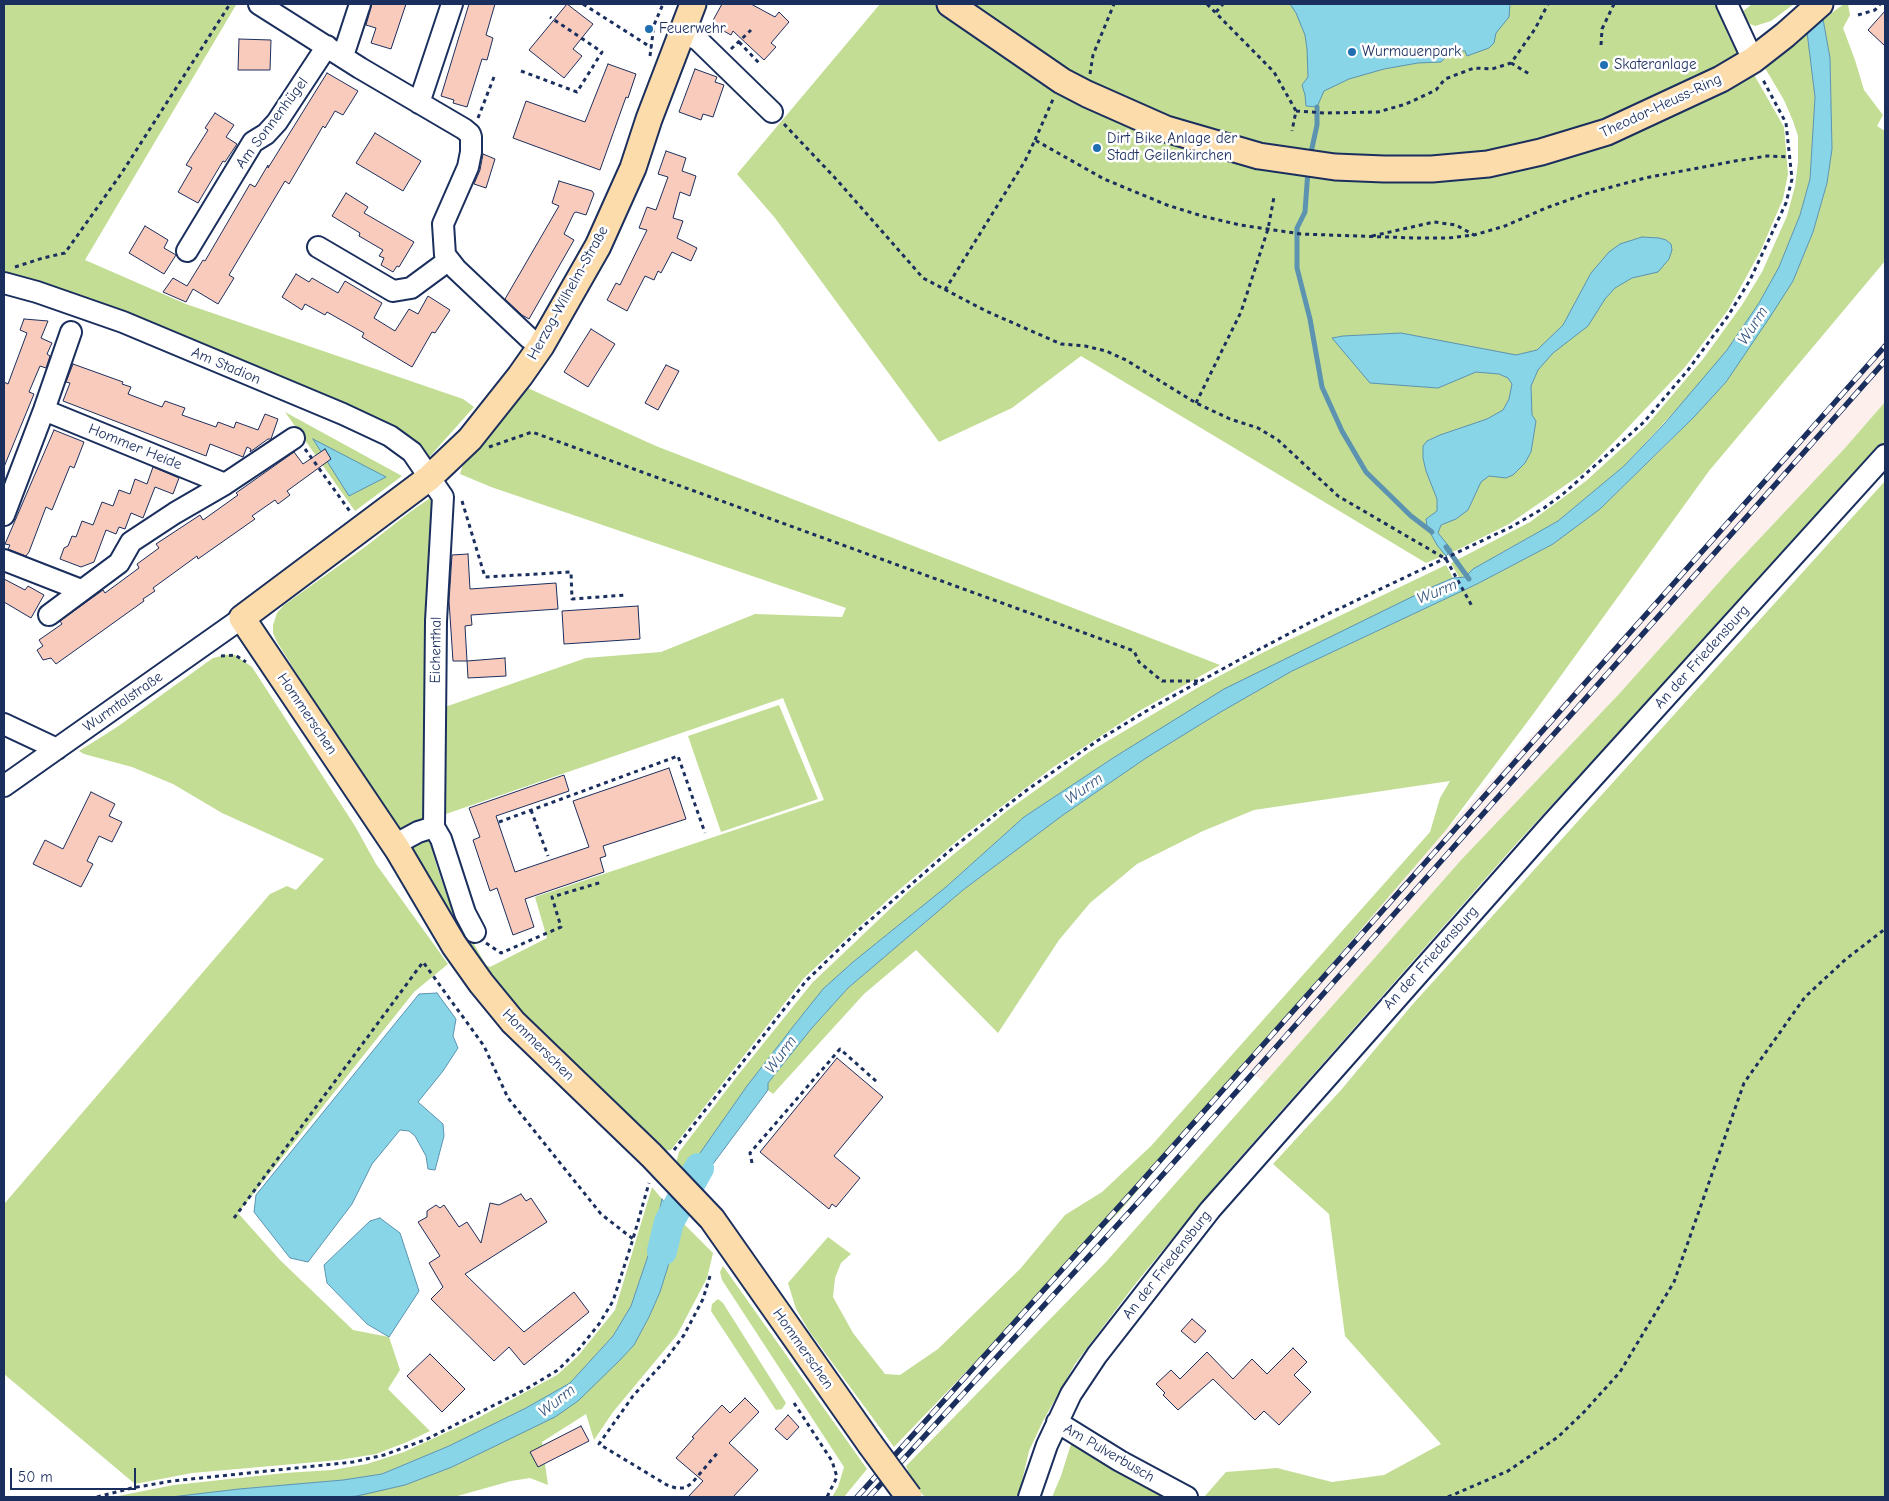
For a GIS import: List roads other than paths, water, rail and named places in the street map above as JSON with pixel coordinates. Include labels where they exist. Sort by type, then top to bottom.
[{"type":"main road","name":"Herzog-Wilhelm-Straße","points":[[242,618],[362,530],[436,488],[470,439],[541,346],[598,246],[633,168],[657,55],[681,32],[693,4]]},
{"type":"main road","name":"Theodor-Heuss-Ring","points":[[950,4],[1062,81],[1086,94],[1166,129],[1259,156],[1335,167],[1384,169],[1432,169],[1488,164],[1541,152],[1607,132],[1721,79],[1753,60],[1820,4]]},
{"type":"main road","name":"Hommerschen","points":[[242,618],[394,846],[454,945],[513,1022],[658,1177],[712,1218],[909,1497]]},
{"type":"street","points":[[259,4],[470,134],[471,152],[468,167],[443,224],[445,255],[456,269],[516,326],[541,346]]},
{"type":"street","name":"Am Sonnenhügel","points":[[187,251],[253,142],[266,134],[277,122],[335,51],[360,4]]},
{"type":"street","points":[[419,103],[452,4]]},
{"type":"street","points":[[1727,4],[1753,60]]},
{"type":"street","points":[[681,32],[698,40],[714,54],[772,112]]},
{"type":"street","points":[[318,247],[393,291],[411,288],[449,260]]},
{"type":"street","name":"Am Stadion","points":[[6,276],[37,292],[123,322],[343,414],[390,436],[412,452],[436,488]]},
{"type":"street","points":[[4,515],[71,332]]},
{"type":"street","name":"Hommer Heide","points":[[44,410],[225,484]]},
{"type":"street","points":[[49,615],[119,563],[131,542],[175,513],[225,484],[294,438]]},
{"type":"street","name":"An der Friedensburg","points":[[1029,1497],[1057,1422],[1071,1394],[1097,1355],[1210,1210],[1538,838],[1885,455]]},
{"type":"street","name":"Eichenthal","points":[[436,488],[434,827],[441,839],[464,913],[475,932]]},
{"type":"street","points":[[4,560],[81,590]]},
{"type":"street","name":"Wurmtalstraße","points":[[4,786],[242,618]]},
{"type":"street","points":[[4,724],[57,749]]},
{"type":"street","points":[[394,846],[418,832],[434,827]]},
{"type":"street","name":"Am Pulverbusch","points":[[1057,1422],[1120,1461],[1187,1497]]},
{"type":"water","points":[[1290,4],[1510,4],[1509,17],[1496,33],[1494,43],[1489,48],[1467,56],[1465,51],[1452,50],[1441,62],[1418,63],[1384,69],[1349,79],[1324,91],[1317,107],[1306,106],[1302,85],[1308,77],[1305,35]]},
{"type":"water","points":[[1823,19],[1830,58],[1832,149],[1827,183],[1813,232],[1793,281],[1770,317],[1726,382],[1694,417],[1600,509],[1553,544],[1477,584],[1292,671],[1219,713],[1146,758],[1063,815],[963,890],[848,988],[811,1029],[768,1083],[768,1090],[695,1188],[686,1173],[747,1086],[823,989],[853,962],[946,887],[1024,817],[1113,758],[1224,689],[1432,587],[1453,578],[1465,577],[1473,569],[1558,521],[1624,466],[1665,423],[1727,350],[1759,303],[1779,267],[1800,215],[1810,179],[1815,97],[1807,32]]},
{"type":"water","points":[[1642,237],[1659,238],[1671,244],[1672,250],[1669,259],[1658,272],[1632,278],[1615,288],[1605,299],[1588,326],[1553,353],[1538,370],[1531,386],[1532,415],[1536,421],[1531,452],[1525,463],[1513,475],[1506,478],[1489,476],[1481,482],[1468,510],[1456,519],[1441,525],[1438,533],[1452,550],[1446,556],[1427,527],[1426,519],[1437,511],[1437,499],[1426,471],[1423,446],[1427,441],[1440,435],[1487,419],[1503,410],[1509,399],[1512,384],[1508,378],[1499,374],[1476,372],[1438,388],[1370,383],[1332,338],[1401,333],[1516,355],[1537,350],[1563,325],[1591,273],[1609,252],[1620,244]]},
{"type":"water","points":[[313,439],[386,477],[349,496]]},
{"type":"water","points":[[437,993],[456,1019],[453,1036],[458,1048],[443,1071],[418,1102],[443,1124],[444,1136],[435,1170],[428,1169],[426,1156],[415,1136],[409,1131],[400,1130],[372,1164],[352,1204],[308,1262],[290,1258],[254,1212],[256,1195],[419,994]]},
{"type":"water","points":[[662,1199],[678,1218],[670,1260],[660,1292],[649,1317],[634,1345],[620,1360],[578,1401],[555,1417],[452,1467],[405,1485],[357,1496],[171,1497],[343,1480],[382,1474],[449,1446],[526,1408],[570,1383],[613,1336],[631,1306],[652,1244]]},
{"type":"water","points":[[380,1218],[400,1233],[419,1291],[389,1337],[367,1324],[327,1283],[324,1265],[370,1221]]},
{"type":"waterway","points":[[1310,157],[1317,125],[1317,107]]},
{"type":"waterway","points":[[1308,170],[1305,212],[1297,228],[1297,268],[1310,319],[1322,387],[1342,431],[1366,472],[1411,516],[1432,532]]},
{"type":"waterway","points":[[1446,547],[1469,579]]},
{"type":"waterway","name":"Wurm","points":[[662,1251],[669,1222],[699,1168]]},
{"type":"railway","points":[[857,1497],[1133,1191],[1885,346]]},
{"type":"railway","points":[[869,1497],[1143,1197],[1885,361]]},
{"type":"place","name":"Feuerwehr","points":[[649,29]]},
{"type":"place","name":"Wurmauenpark","points":[[1352,52]]},
{"type":"place","name":"Skateranlage","points":[[1604,65]]},
{"type":"place","name":"Dirt Bike Anlage der Stadt Geilenkirchen","points":[[1097,148]]}]
